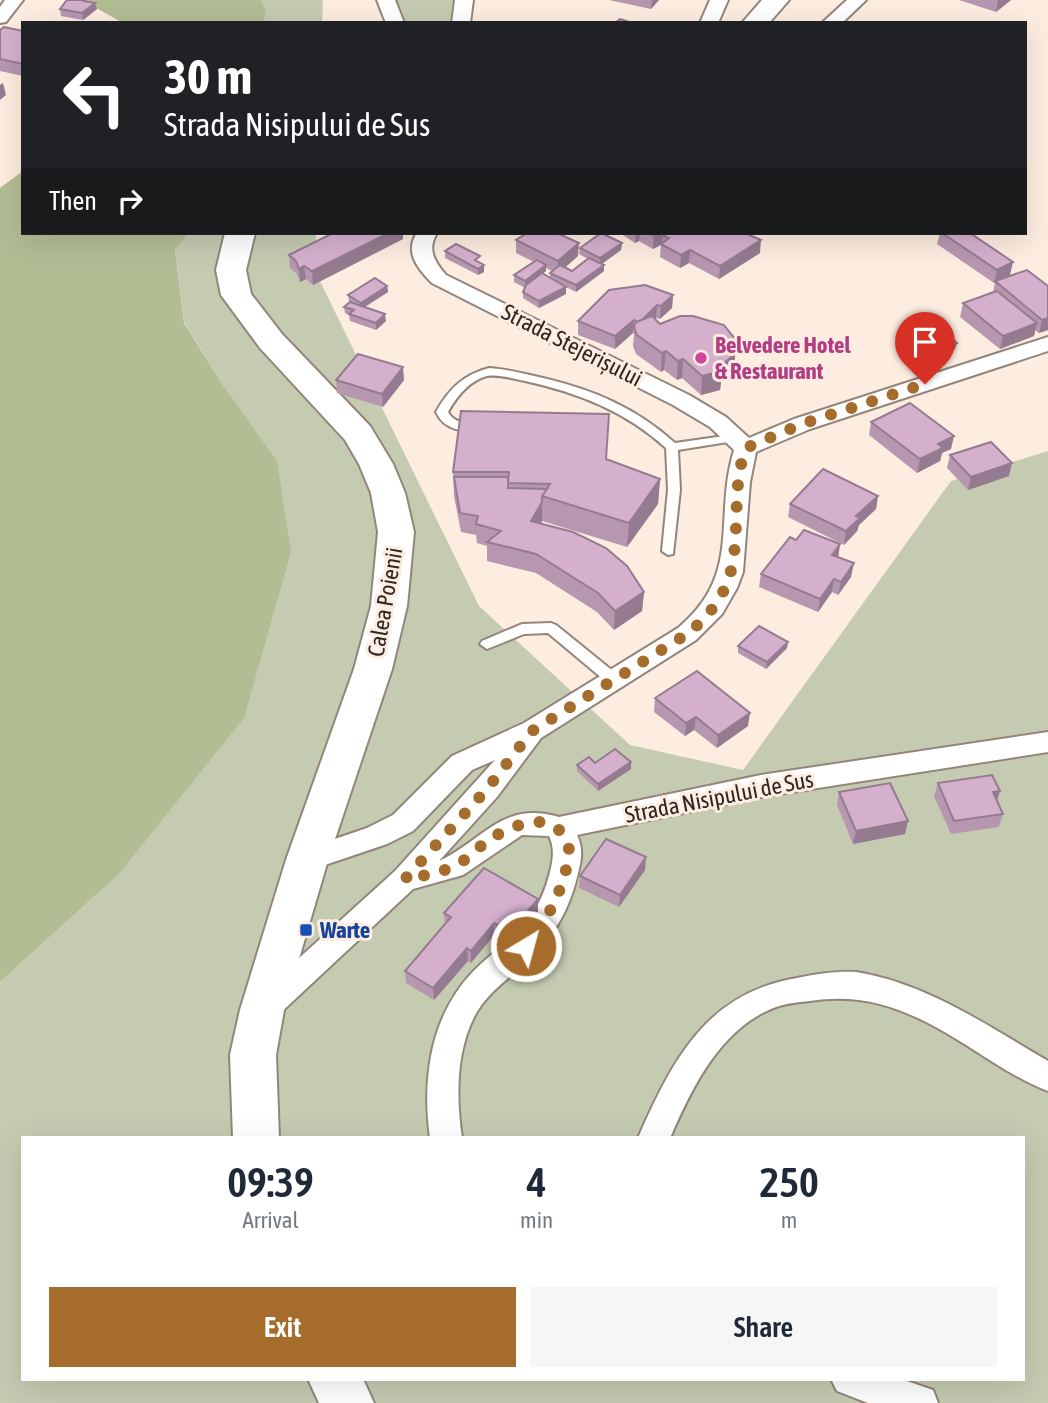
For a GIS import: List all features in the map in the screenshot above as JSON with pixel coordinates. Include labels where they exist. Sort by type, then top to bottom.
[{"type":"main road","points":[[757,21],[776,0]]},
{"type":"main road","name":"Calea Poienii","points":[[239,235],[230,270],[236,295],[271,341],[358,434],[376,464],[388,493],[396,533],[395,570],[389,606],[373,669],[307,860],[262,1010]]},
{"type":"main road","points":[[256,1136],[253,1055],[262,1010]]},
{"type":"main road","points":[[335,1381],[348,1403]]},
{"type":"street","points":[[0,18],[14,0]]},
{"type":"street","points":[[386,0],[394,21]]},
{"type":"street","points":[[461,21],[464,0]]},
{"type":"street","points":[[710,21],[719,0]]},
{"type":"street","points":[[833,21],[858,0]]},
{"type":"street","name":"Strada Stejerișului","points":[[425,235],[420,250],[426,264],[439,279],[681,400],[718,422],[740,442]]},
{"type":"street","points":[[307,860],[377,836],[403,823],[462,764],[532,731],[687,634],[709,615],[726,586],[732,556],[740,442],[1048,344]]},
{"type":"street","points":[[262,1010],[405,879],[487,789],[532,731]]},
{"type":"street","name":"Strada Nisipului de Sus","points":[[405,879],[455,867],[489,840],[514,827],[540,822],[558,828],[761,786],[1048,742]]},
{"type":"street","points":[[446,1136],[443,1122],[449,1046],[461,1012],[477,988],[526,946],[555,904],[569,852],[566,840],[558,828]]},
{"type":"street","points":[[655,1136],[673,1094],[697,1052],[732,1018],[773,995],[826,985],[860,985],[939,1014],[1048,1077]]},
{"type":"street","points":[[855,1381],[920,1403]]},
{"type":"lane","points":[[490,426],[453,425],[444,418],[442,412],[451,394],[463,383],[476,375],[500,372],[578,389],[614,403],[651,427],[672,447],[674,490],[668,551]]},
{"type":"lane","points":[[672,447],[740,442]]},
{"type":"lane","points":[[487,644],[522,629],[551,628],[614,680]]},
{"type":"green space","points":[[82,0],[261,0],[266,10],[264,21],[119,21]]},
{"type":"green space","points":[[261,0],[323,0],[322,21],[264,21],[266,10]]},
{"type":"green space","points":[[393,0],[453,0],[450,21],[404,21]]},
{"type":"green space","points":[[21,172],[21,235],[186,235],[175,250],[184,323],[225,388],[277,461],[291,552],[244,718],[118,875],[0,982],[0,188]]},
{"type":"green space","points":[[186,235],[316,235],[315,271],[479,606],[630,745],[743,770],[951,481],[1048,451],[1048,1403],[0,1403],[0,982],[118,875],[225,388],[184,322],[175,249]]},
{"type":"building","points":[[67,0],[95,3],[82,13],[60,9]]},
{"type":"building","points":[[4,27],[21,31],[21,64],[0,59],[0,30]]},
{"type":"building","points":[[329,235],[385,235],[312,271],[304,266],[299,269],[296,261],[289,255]]},
{"type":"building","points":[[524,235],[561,235],[579,243],[558,261],[516,240]]},
{"type":"building","points":[[598,235],[605,235],[622,243],[600,258],[580,248]]},
{"type":"building","points":[[750,235],[761,240],[720,266],[690,250],[681,255],[661,244],[669,238],[663,236]]},
{"type":"building","points":[[945,235],[973,235],[1013,262],[997,270]]},
{"type":"building","points":[[456,244],[480,256],[475,260],[484,265],[478,269],[445,251]]},
{"type":"building","points":[[589,258],[604,265],[576,285],[550,273],[560,265],[572,271]]},
{"type":"building","points":[[537,260],[546,265],[525,281],[514,275]]},
{"type":"building","points":[[1027,270],[1048,286],[1048,318],[1042,320],[995,281]]},
{"type":"building","points":[[542,273],[566,287],[539,301],[523,292],[526,285]]},
{"type":"building","points":[[375,278],[387,286],[361,303],[348,295]]},
{"type":"building","points":[[645,285],[673,295],[661,306],[657,305],[642,320],[634,320],[615,336],[578,321],[609,290]]},
{"type":"building","points":[[997,291],[1037,323],[1003,336],[963,303]]},
{"type":"building","points":[[350,302],[385,314],[376,323],[349,314],[354,310],[344,307]]},
{"type":"building","points":[[652,316],[660,324],[680,316],[693,316],[724,325],[735,339],[733,355],[716,366],[722,371],[702,376],[683,359],[678,361],[666,351],[662,353],[637,335],[634,327],[636,322]]},
{"type":"building","points":[[935,324],[957,343],[927,353],[906,334]]},
{"type":"building","points":[[358,354],[403,367],[382,394],[336,380]]},
{"type":"building","points":[[910,403],[954,436],[938,444],[943,448],[920,459],[871,422]]},
{"type":"building","points":[[461,411],[609,414],[606,459],[660,479],[629,523],[542,496],[550,484],[508,483],[509,472],[453,472]]},
{"type":"building","points":[[991,442],[1012,463],[971,477],[950,455]]},
{"type":"building","points":[[823,469],[878,496],[856,516],[860,518],[846,531],[790,504]]},
{"type":"building","points":[[454,477],[508,477],[508,488],[547,489],[531,521],[573,532],[606,548],[627,566],[644,592],[615,611],[598,593],[536,554],[487,542],[501,531],[476,524],[478,516],[460,513]]},
{"type":"building","points":[[804,530],[840,544],[832,555],[854,563],[841,582],[834,579],[820,599],[761,574],[790,537],[796,540]]},
{"type":"building","points":[[759,626],[788,642],[767,662],[738,646]]},
{"type":"building","points":[[697,671],[750,713],[718,735],[696,717],[686,723],[655,698]]},
{"type":"building","points":[[615,749],[631,762],[598,784],[577,765],[589,757],[595,763]]},
{"type":"building","points":[[992,775],[1000,791],[993,792],[1003,814],[954,821],[938,783]]},
{"type":"building","points":[[890,783],[908,821],[856,831],[839,792]]},
{"type":"building","points":[[606,839],[646,857],[620,895],[580,876]]},
{"type":"building","points":[[484,868],[538,899],[510,932],[494,923],[471,951],[467,948],[433,988],[405,971],[451,917],[444,913]]},
{"type":"place","name":"Belvedere Hotel & Restaurant","points":[[701,358]]},
{"type":"place","name":"Warte","points":[[306,930]]},
{"type":"route","points":[[526,946],[555,904],[563,878],[569,852],[566,840],[558,828],[540,822],[514,827],[489,840],[455,867],[405,879],[487,789],[532,731],[687,634],[709,615],[726,586],[732,556],[740,463],[746,448],[802,424],[925,384]]}]
